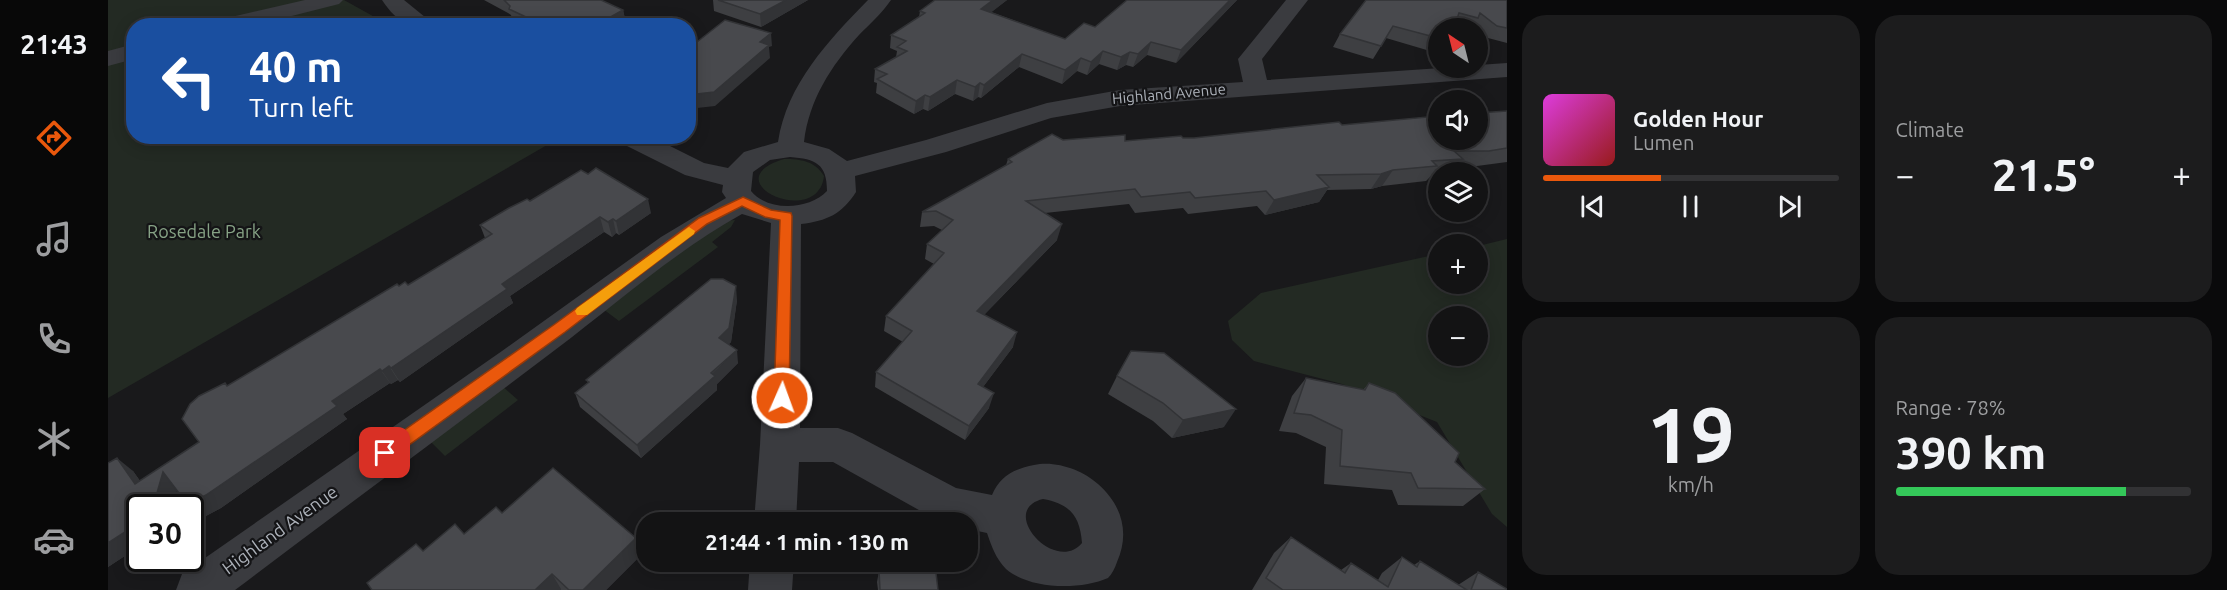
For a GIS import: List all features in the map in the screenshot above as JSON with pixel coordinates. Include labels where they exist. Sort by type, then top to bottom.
[{"type":"street","points":[[256,18],[332,0]]},
{"type":"street","points":[[393,0],[396,6],[411,18]]},
{"type":"street","points":[[790,148],[791,130],[812,82],[829,54],[880,0]]},
{"type":"street","points":[[1256,87],[1250,59],[1297,0]]},
{"type":"street","points":[[108,59],[126,53]]},
{"type":"street","name":"Highland Avenue","points":[[840,171],[1083,103],[1256,87],[1507,70]]},
{"type":"street","points":[[644,144],[740,190],[762,212],[786,216],[804,215],[820,210],[833,202],[841,192],[843,182],[840,171],[833,162],[821,155],[790,148],[760,154],[740,169],[740,190]]},
{"type":"street","name":"Highland Avenue","points":[[198,590],[560,328],[703,221],[740,190]]},
{"type":"street","points":[[776,512],[780,445],[786,216]]},
{"type":"street","points":[[780,445],[838,445],[950,506],[1004,517]]},
{"type":"street","points":[[770,590],[771,572]]},
{"type":"green space","name":"Rosedale Park","points":[[108,0],[344,0],[376,18],[126,18],[126,144],[549,144],[108,398]]},
{"type":"green space","points":[[784,159],[802,160],[816,167],[824,176],[818,192],[805,199],[789,200],[774,196],[763,188],[759,179],[765,168]]},
{"type":"green space","points":[[735,220],[731,227],[712,242],[718,247],[619,321],[603,309],[724,221]]},
{"type":"green space","points":[[1507,239],[1507,527],[1492,514],[1437,422],[1342,384],[1254,361],[1232,340],[1228,321],[1261,293],[1428,256],[1428,294],[1488,294],[1488,244]]},
{"type":"green space","points":[[501,385],[518,400],[445,456],[428,439]]},
{"type":"building","points":[[504,0],[601,0],[623,10],[609,18],[528,18],[509,9],[510,6]]},
{"type":"building","points":[[718,0],[786,0],[760,14]]},
{"type":"building","points":[[935,0],[993,0],[981,9],[1065,39],[1084,23],[1095,27],[1127,0],[1230,0],[1181,50],[1151,42],[1138,54],[1130,52],[1121,57],[1103,51],[1091,62],[1081,58],[1065,70],[1022,54],[984,85],[980,83],[975,87],[957,80],[930,97],[925,95],[916,101],[877,79],[887,74],[875,69],[907,51],[897,47],[906,41],[891,35],[925,13],[920,11]]},
{"type":"building","points":[[1366,0],[1507,0],[1507,28],[1497,26],[1480,13],[1478,18],[1459,13],[1457,18],[1428,18],[1428,35],[1393,26],[1381,46],[1340,34]]},
{"type":"building","points":[[725,20],[771,33],[760,42],[769,45],[714,92],[696,94],[696,43]]},
{"type":"building","points":[[1507,111],[1507,148],[1489,151],[1454,151],[1463,159],[1432,161],[1428,162],[1428,167],[1393,170],[1381,174],[1317,175],[1329,187],[1274,200],[1266,191],[1195,198],[1190,192],[1141,197],[1135,189],[1026,201],[1062,224],[977,311],[1017,332],[978,384],[994,393],[969,426],[876,372],[912,331],[886,316],[944,253],[927,244],[953,220],[936,211],[922,212],[1012,162],[1008,159],[1052,134],[1063,140],[1125,135],[1125,141],[1181,136],[1194,138],[1339,122],[1342,125],[1428,117],[1428,150],[1488,150],[1488,112]]},
{"type":"building","points":[[596,168],[648,199],[616,221],[613,219],[608,222],[600,217],[502,284],[507,289],[391,368],[389,366],[382,371],[380,369],[332,401],[337,406],[206,495],[180,494],[163,472],[157,494],[126,494],[126,532],[108,543],[108,463],[117,458],[135,484],[199,442],[182,419],[190,404],[199,396],[225,383],[227,386],[397,284],[399,286],[405,282],[408,285],[492,234],[480,225],[509,208],[527,199],[530,201],[581,170],[588,174]]},
{"type":"building","points":[[711,279],[723,279],[736,286],[729,328],[719,338],[737,350],[711,373],[715,376],[637,445],[575,393],[589,382],[586,380]]},
{"type":"building","points":[[1131,351],[1164,353],[1236,409],[1183,420],[1163,403],[1117,376]]},
{"type":"building","points":[[1306,378],[1365,390],[1369,383],[1395,393],[1459,453],[1455,462],[1485,489],[1418,488],[1411,473],[1340,466],[1342,430],[1311,415],[1294,413]]},
{"type":"building","points":[[553,468],[636,538],[583,590],[569,590],[552,574],[535,590],[372,590],[367,583],[416,544],[423,551],[455,524],[464,534],[496,507],[502,513]]},
{"type":"building","points":[[1291,537],[1345,573],[1351,563],[1388,587],[1402,557],[1417,567],[1420,561],[1467,590],[1283,590],[1266,578]]},
{"type":"building","points":[[879,572],[936,573],[938,590],[880,590]]},
{"type":"building","points":[[1478,572],[1507,589],[1507,590],[1471,590]]},
{"type":"slow traffic","points":[[582,311],[689,231]]},
{"type":"route","points":[[385,453],[560,328],[703,221],[743,201],[754,209],[786,216],[782,398]]}]
